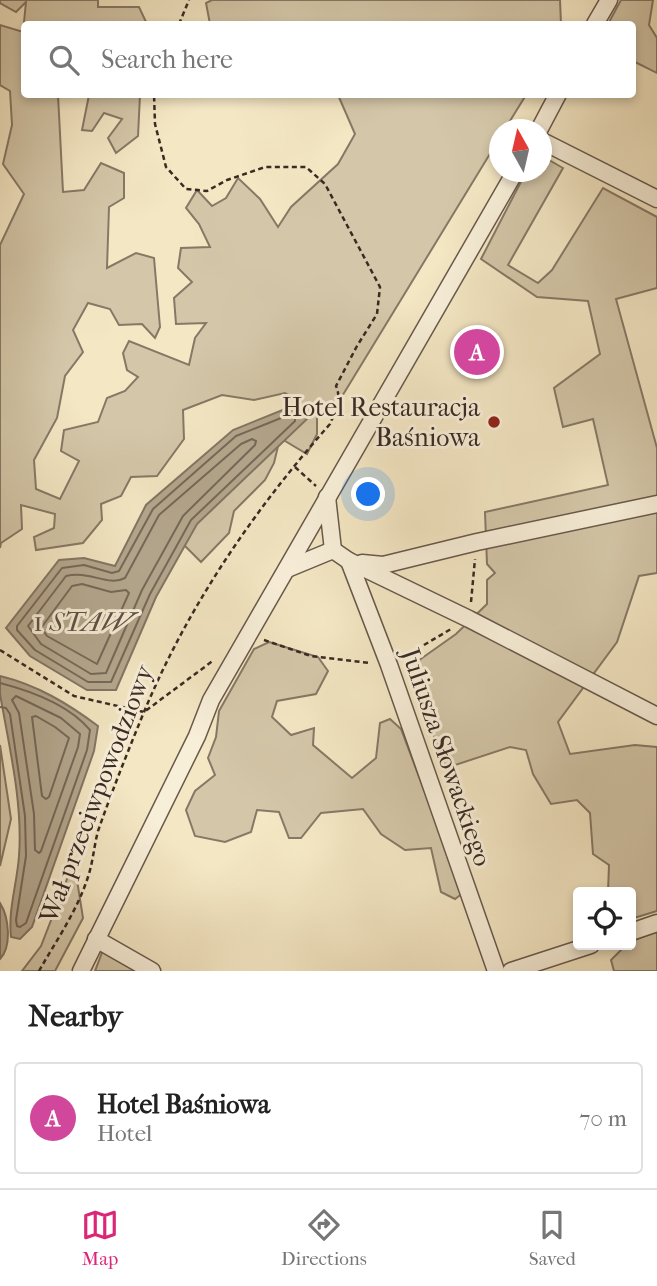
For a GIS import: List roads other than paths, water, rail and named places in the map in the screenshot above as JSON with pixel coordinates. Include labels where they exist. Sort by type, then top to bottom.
[{"type":"street","points":[[597,21],[608,0]]},
{"type":"street","points":[[545,119],[556,98]]},
{"type":"street","points":[[552,146],[657,199]]},
{"type":"street","points":[[81,971],[197,736],[211,700],[509,182]]},
{"type":"street","points":[[327,497],[333,550],[349,561],[469,619],[657,716]]},
{"type":"street","points":[[349,561],[383,565],[657,504]]},
{"type":"street","points":[[287,569],[333,550]]},
{"type":"street","name":"Juliusza Słowackiego","points":[[349,561],[389,665],[496,971]]},
{"type":"street","points":[[636,930],[657,923]]},
{"type":"street","points":[[96,939],[152,971]]},
{"type":"street","points":[[511,971],[576,950]]},
{"type":"water","name":"1 STAW","points":[[295,405],[307,419],[197,524],[156,597],[116,690],[87,690],[30,656],[6,628],[59,560],[84,558],[115,566],[146,505],[233,430]]},
{"type":"water","points":[[0,676],[27,684],[51,696],[98,726],[94,751],[32,927],[20,939],[11,937],[10,927],[20,836],[14,775],[0,694]]},
{"type":"water","points":[[0,903],[5,916],[8,940],[0,959]]},
{"type":"place","name":"Hotel Baśniowa","points":[[477,352]]},
{"type":"place","name":"Hotel Restauracja Baśniowa","points":[[494,422]]}]
